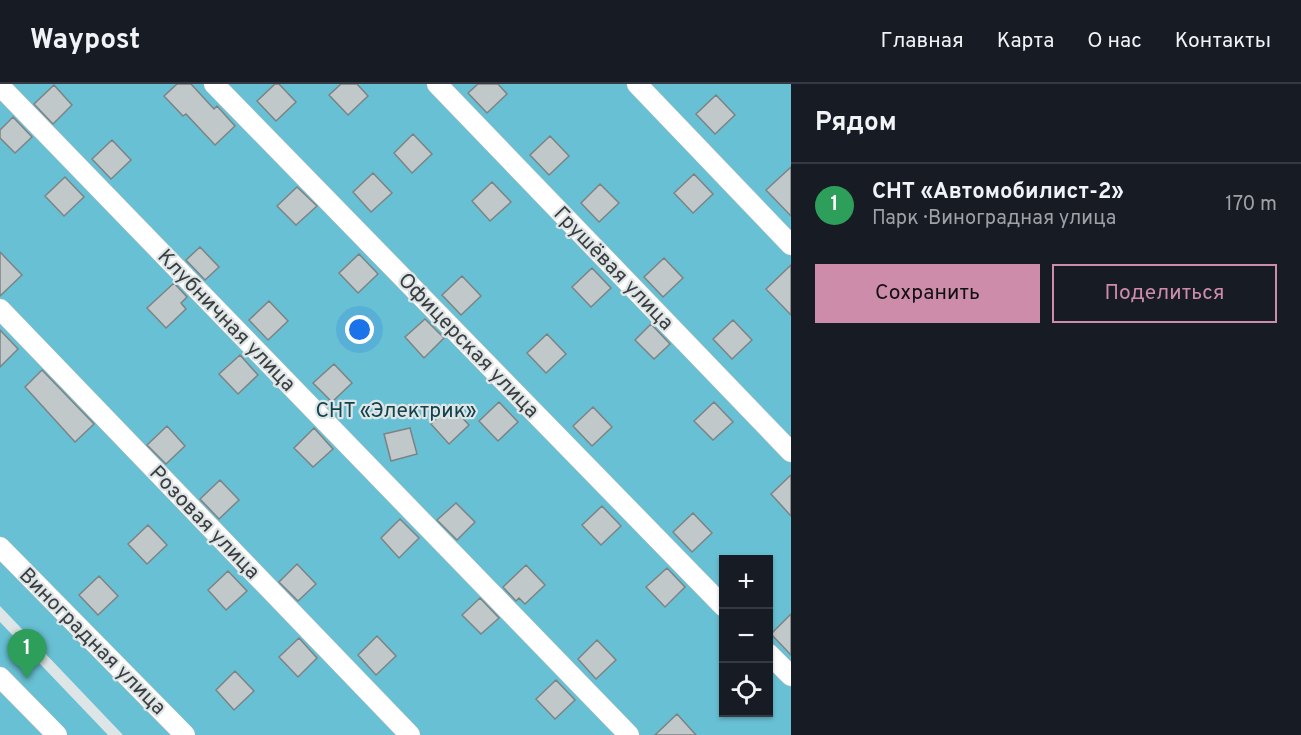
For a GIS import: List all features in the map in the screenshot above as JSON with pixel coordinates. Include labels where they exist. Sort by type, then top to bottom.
[{"type":"street","name":"Офицерская улица","points":[[214,84],[719,603]]},
{"type":"street","name":"Грушёвая улица","points":[[437,84],[791,452]]},
{"type":"street","points":[[637,84],[791,245]]},
{"type":"street","name":"Клубничная улица","points":[[0,86],[629,735]]},
{"type":"street","name":"Розовая улица","points":[[0,309],[410,735]]},
{"type":"street","name":"Виноградная улица","points":[[0,547],[185,735]]},
{"type":"street","points":[[773,658],[791,676]]},
{"type":"street","points":[[0,677],[57,735]]},
{"type":"green space","name":"СНТ «Электрик»","points":[[0,84],[791,84],[791,735],[123,735],[0,606]]},
{"type":"green space","points":[[0,622],[108,735],[0,735]]},
{"type":"building","points":[[177,84],[191,84],[214,109],[217,106],[235,126],[215,145],[186,114],[183,116],[164,96]]},
{"type":"building","points":[[275,84],[279,84],[296,102],[276,121],[257,101]]},
{"type":"building","points":[[341,84],[357,84],[368,96],[348,115],[329,95]]},
{"type":"building","points":[[478,84],[498,84],[507,94],[487,113],[468,93]]},
{"type":"building","points":[[54,85],[72,105],[53,124],[34,104]]},
{"type":"building","points":[[716,95],[735,115],[715,134],[696,114]]},
{"type":"building","points":[[13,117],[32,137],[15,153],[0,138],[0,130]]},
{"type":"building","points":[[413,134],[432,154],[412,173],[394,153]]},
{"type":"building","points":[[550,136],[569,156],[549,175],[530,155]]},
{"type":"building","points":[[112,140],[131,160],[111,179],[92,159]]},
{"type":"building","points":[[791,167],[791,216],[766,190]]},
{"type":"building","points":[[373,173],[392,193],[371,212],[353,192]]},
{"type":"building","points":[[694,174],[713,194],[693,213],[674,193]]},
{"type":"building","points":[[65,177],[84,197],[64,216],[45,196]]},
{"type":"building","points":[[492,182],[511,202],[490,221],[472,201]]},
{"type":"building","points":[[600,184],[619,203],[599,222],[581,203]]},
{"type":"building","points":[[297,187],[317,206],[296,225],[277,206]]},
{"type":"building","points":[[200,247],[219,267],[205,280],[186,260]]},
{"type":"building","points":[[0,252],[22,275],[0,296]]},
{"type":"building","points":[[359,254],[378,274],[358,293],[339,273]]},
{"type":"building","points":[[664,258],[683,278],[663,297],[644,277]]},
{"type":"building","points":[[791,265],[791,315],[766,289]]},
{"type":"building","points":[[592,268],[611,288],[591,307],[572,287]]},
{"type":"building","points":[[462,276],[481,296],[461,315],[442,295]]},
{"type":"building","points":[[174,283],[187,297],[181,303],[186,309],[166,328],[147,308]]},
{"type":"building","points":[[269,301],[288,321],[268,340],[249,320]]},
{"type":"building","points":[[425,319],[444,338],[424,358],[405,337]]},
{"type":"building","points":[[733,320],[752,340],[732,359],[713,339]]},
{"type":"building","points":[[651,324],[670,344],[654,359],[635,340]]},
{"type":"building","points":[[0,330],[18,349],[0,367]]},
{"type":"building","points":[[547,334],[566,354],[546,373],[527,353]]},
{"type":"building","points":[[240,355],[258,375],[238,394],[219,374]]},
{"type":"building","points":[[334,364],[352,383],[332,402],[313,383]]},
{"type":"building","points":[[42,370],[94,424],[75,442],[25,387]]},
{"type":"building","points":[[499,402],[518,422],[498,441],[479,421]]},
{"type":"building","points":[[714,402],[733,422],[713,440],[694,421]]},
{"type":"building","points":[[450,405],[469,425],[449,444],[431,424]]},
{"type":"building","points":[[593,407],[612,427],[592,446],[573,426]]},
{"type":"building","points":[[167,426],[185,446],[166,464],[147,445]]},
{"type":"building","points":[[314,428],[333,449],[313,467],[294,448]]},
{"type":"building","points":[[410,428],[417,454],[391,461],[384,434]]},
{"type":"building","points":[[791,475],[791,516],[771,494]]},
{"type":"building","points":[[220,480],[239,500],[219,519],[200,499]]},
{"type":"building","points":[[456,503],[475,522],[457,540],[437,520]]},
{"type":"building","points":[[602,506],[621,526],[601,545],[582,525]]},
{"type":"building","points":[[693,513],[712,533],[692,552],[673,532]]},
{"type":"building","points":[[400,519],[419,538],[399,558],[381,538]]},
{"type":"building","points":[[148,525],[167,545],[147,564],[128,544]]},
{"type":"building","points":[[297,564],[316,584],[298,601],[279,582]]},
{"type":"building","points":[[526,565],[545,585],[525,604],[519,598],[516,601],[503,587]]},
{"type":"building","points":[[667,568],[685,587],[665,607],[646,587]]},
{"type":"building","points":[[228,571],[247,591],[226,610],[208,590]]},
{"type":"building","points":[[99,576],[118,596],[98,615],[79,595]]},
{"type":"building","points":[[480,598],[499,618],[481,634],[462,615]]},
{"type":"building","points":[[791,614],[791,655],[773,636],[773,632]]},
{"type":"building","points":[[377,636],[396,656],[376,675],[358,655]]},
{"type":"building","points":[[299,638],[317,658],[298,677],[279,657]]},
{"type":"building","points":[[597,640],[616,660],[596,679],[578,659]]},
{"type":"building","points":[[235,671],[254,691],[234,710],[216,690]]},
{"type":"building","points":[[556,680],[575,700],[555,719],[536,699]]},
{"type":"building","points":[[677,714],[696,735],[655,735]]},
{"type":"place","name":"СНТ «Автомобилист-2»","points":[[27,679]]}]
